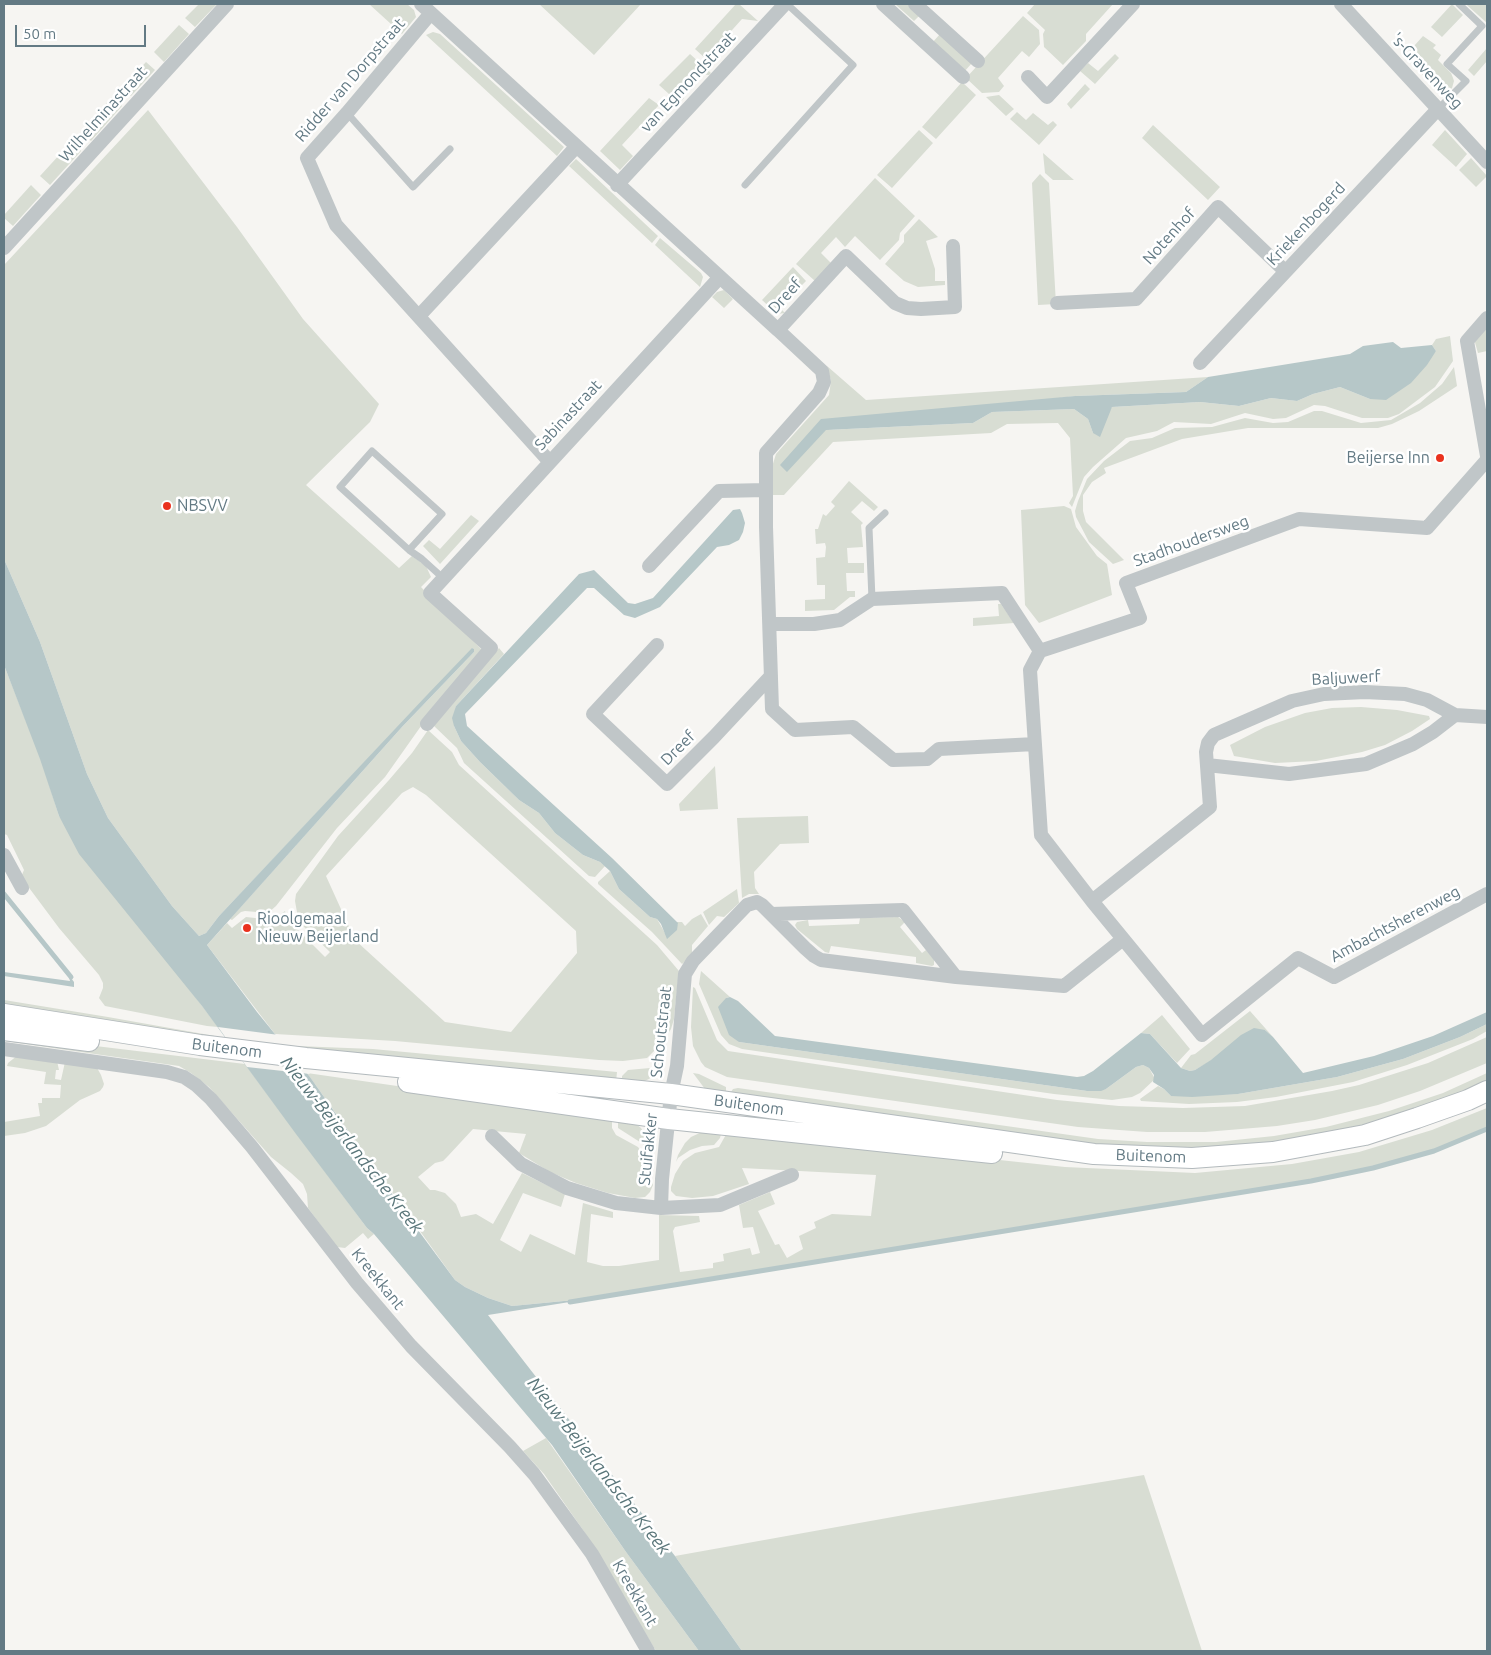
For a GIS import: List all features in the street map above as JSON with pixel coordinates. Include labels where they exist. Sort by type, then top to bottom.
[{"type":"main road","name":"Buitenom","points":[[4,1014],[201,1050]]},
{"type":"main road","name":"Buitenom","points":[[4,1030],[310,1063],[672,1094],[1094,1154],[1192,1158],[1273,1152],[1366,1135],[1487,1091]]},
{"type":"main road","name":"Buitenom","points":[[310,1063],[669,1119],[1085,1162],[1192,1168],[1275,1161],[1369,1143],[1421,1127],[1487,1102]]},
{"type":"street","name":"Wilhelminastraat","points":[[4,248],[227,4]]},
{"type":"street","name":"van Egmondstraat","points":[[617,185],[786,4]]},
{"type":"street","points":[[883,4],[963,77]]},
{"type":"street","points":[[915,4],[978,61]]},
{"type":"street","points":[[1028,77],[1047,97],[1133,4]]},
{"type":"street","name":"'s-Gravenweg","points":[[1341,4],[1487,162]]},
{"type":"street","points":[[426,8],[617,185],[778,330]]},
{"type":"street","name":"Ridder van Dorpstraat","points":[[426,8],[347,114],[307,158],[336,225],[549,461]]},
{"type":"street","name":"Kriekenbogerd","points":[[1200,363],[1438,109]]},
{"type":"street","points":[[418,316],[576,147]]},
{"type":"street","name":"Notenhof","points":[[1057,303],[1136,299],[1218,207],[1285,271]]},
{"type":"street","name":"Dreef","points":[[657,645],[593,714],[667,784],[771,676],[766,453],[819,393],[824,382],[822,371],[778,330],[846,256],[895,303],[907,308],[921,309],[955,307],[953,246]]},
{"type":"street","name":"Sabinastraat","points":[[427,724],[492,648],[430,593],[549,461],[720,277]]},
{"type":"street","points":[[1487,318],[1467,341],[1487,456]]},
{"type":"street","name":"Stadhoudersweg","points":[[1040,651],[1140,618],[1126,583],[1300,519],[1427,528],[1487,460]]},
{"type":"street","points":[[649,566],[719,491],[766,490]]},
{"type":"street","points":[[770,624],[814,624],[840,620],[872,599],[1002,592],[1040,651],[1030,670],[1041,835],[1123,939]]},
{"type":"street","points":[[771,676],[772,709],[796,730],[853,727],[893,760],[927,759],[939,749],[1035,744]]},
{"type":"street","name":"Baljuwerf","points":[[1092,901],[1210,807],[1206,752],[1208,743],[1214,735],[1292,701],[1324,694],[1365,692],[1405,694],[1427,700],[1455,714],[1487,717]]},
{"type":"street","points":[[1206,765],[1289,774],[1366,764],[1412,744],[1433,732],[1455,714]]},
{"type":"street","points":[[4,855],[22,888]]},
{"type":"street","name":"Ambachtsherenweg","points":[[1123,939],[1202,1035],[1298,958],[1334,977],[1487,894]]},
{"type":"street","name":"Schoutstraat","points":[[672,1094],[677,1066],[685,974],[693,961],[747,905],[757,902],[814,956],[821,960],[956,977],[1064,986],[1123,939]]},
{"type":"street","name":"Schoutstraat","points":[[771,914],[903,910],[956,977]]},
{"type":"street","name":"Kreekkant","points":[[4,1050],[167,1072],[184,1077],[196,1085],[211,1099],[252,1147],[357,1283],[411,1346],[534,1474],[592,1554],[648,1651]]},
{"type":"street","name":"Stuifakker","points":[[661,1208],[662,1179],[672,1094]]},
{"type":"street","name":"Stuifakker","points":[[492,1136],[521,1164],[567,1188],[616,1203],[661,1208],[720,1205],[792,1175]]},
{"type":"lane","points":[[745,185],[852,65],[786,4]]},
{"type":"lane","points":[[1438,109],[1466,81],[1446,64],[1482,26],[1459,4]]},
{"type":"lane","points":[[347,114],[413,187],[450,149]]},
{"type":"lane","points":[[409,550],[442,514],[372,451],[340,487],[409,550],[443,578]]},
{"type":"lane","points":[[872,599],[869,528],[886,513]]},
{"type":"shaded area","points":[[199,4],[217,4],[195,27],[185,18]]},
{"type":"shaded area","points":[[369,4],[407,4],[414,10],[416,17],[402,34]]},
{"type":"shaded area","points":[[539,4],[641,4],[594,55]]},
{"type":"shaded area","points":[[736,4],[739,4],[758,21],[742,19],[706,59],[695,49]]},
{"type":"shaded area","points":[[895,4],[909,4],[921,14],[914,21]]},
{"type":"shaded area","points":[[1035,4],[1113,4],[1086,34],[1086,41],[1063,65],[1044,47],[1043,34],[1045,30],[1027,13]]},
{"type":"shaded area","points":[[1452,4],[1463,15],[1442,37],[1431,27]]},
{"type":"shaded area","points":[[1466,4],[1487,4],[1487,23],[1469,7]]},
{"type":"shaded area","points":[[1023,16],[1039,30],[1040,44],[1029,57],[1022,51],[998,78],[1004,86],[999,92],[982,93],[966,78]]},
{"type":"shaded area","points":[[179,25],[189,34],[164,62],[154,52]]},
{"type":"shaded area","points":[[433,32],[440,34],[564,147],[557,156],[426,35]]},
{"type":"shaded area","points":[[940,34],[972,63],[964,72],[932,43]]},
{"type":"shaded area","points":[[1423,36],[1436,45],[1433,48],[1441,55],[1438,60],[1451,73],[1453,78],[1452,88],[1444,95],[1441,95],[1405,56]]},
{"type":"shaded area","points":[[1487,48],[1487,61],[1474,76],[1468,70]]},
{"type":"shaded area","points":[[690,54],[711,73],[709,75],[694,74],[674,96],[684,98],[679,103],[659,85]]},
{"type":"shaded area","points":[[1115,54],[1119,58],[1095,84],[1080,71],[1088,63],[1098,71]]},
{"type":"shaded area","points":[[146,62],[155,70],[131,96],[122,88]]},
{"type":"shaded area","points":[[962,82],[976,95],[936,139],[922,127]]},
{"type":"shaded area","points":[[1085,84],[1090,89],[1071,109],[1067,104]]},
{"type":"shaded area","points":[[999,95],[1014,109],[1006,116],[986,97]]},
{"type":"shaded area","points":[[112,97],[122,106],[91,141],[81,131]]},
{"type":"shaded area","points":[[649,98],[659,105],[622,145],[633,156],[620,170],[600,151]]},
{"type":"shaded area","name":"NBSVV","points":[[148,110],[237,227],[303,319],[379,404],[370,422],[306,485],[399,568],[412,556],[426,566],[431,577],[421,587],[482,650],[426,719],[385,777],[337,828],[276,906],[268,913],[245,911],[232,920],[230,919],[402,727],[474,652],[473,648],[219,916],[206,933],[199,936],[172,906],[108,818],[87,774],[40,642],[4,559],[4,265]]},
{"type":"shaded area","points":[[1017,112],[1026,120],[1033,113],[1048,125],[1053,121],[1057,125],[1039,145],[1010,119]]},
{"type":"shaded area","points":[[1153,125],[1220,187],[1208,200],[1142,138]]},
{"type":"shaded area","points":[[919,130],[933,143],[892,188],[877,175]]},
{"type":"shaded area","points":[[1445,130],[1467,154],[1456,167],[1432,145]]},
{"type":"shaded area","points":[[72,141],[81,151],[50,185],[40,176]]},
{"type":"shaded area","points":[[1043,153],[1074,180],[1053,180],[1045,173]]},
{"type":"shaded area","points":[[1471,158],[1487,176],[1476,187],[1459,170]]},
{"type":"shaded area","points":[[576,159],[658,236],[652,243],[569,166]]},
{"type":"shaded area","points":[[1040,174],[1049,183],[1056,304],[1038,305],[1032,183]]},
{"type":"shaded area","points":[[875,178],[915,216],[900,233],[899,240],[880,260],[855,236],[845,247],[836,237],[821,253],[831,263],[815,281],[796,264]]},
{"type":"shaded area","points":[[31,185],[41,195],[13,226],[4,218],[4,215]]},
{"type":"shaded area","points":[[919,219],[938,237],[926,241],[935,269],[935,281],[945,281],[945,285],[918,287],[904,281],[885,264],[904,242],[904,235]]},
{"type":"shaded area","points":[[660,238],[701,273],[703,277],[700,287],[655,245]]},
{"type":"shaded area","points":[[793,267],[806,281],[800,287],[795,282],[775,303],[785,313],[777,314],[762,300]]},
{"type":"shaded area","points":[[724,290],[733,299],[724,308],[712,297],[717,292]]},
{"type":"shaded area","points":[[1487,323],[1487,351],[1478,353],[1474,339]]},
{"type":"shaded area","points":[[1450,336],[1453,361],[1435,387],[1399,414],[1388,418],[1362,418],[1325,406],[1314,405],[1286,418],[1273,419],[1245,413],[1211,424],[1174,422],[1157,431],[1126,438],[1084,477],[1072,507],[1069,503],[1073,496],[1070,438],[1058,423],[1007,424],[991,433],[833,442],[784,495],[772,495],[771,470],[776,454],[829,395],[831,381],[827,366],[866,400],[1208,377],[1186,392],[1075,396],[826,430],[973,423],[992,412],[1074,409],[1088,419],[1093,433],[1112,407],[1200,402],[1239,406],[1271,398],[1297,401],[1313,394],[1340,387],[1370,399],[1436,351],[1432,345],[1436,339]]},
{"type":"shaded area","points":[[1454,367],[1457,386],[1419,411],[1392,424],[1378,428],[1248,428],[1182,439],[1104,468],[1106,473],[1092,482],[1083,495],[1083,511],[1086,522],[1124,560],[1113,564],[1089,542],[1076,517],[1075,511],[1087,479],[1104,461],[1130,441],[1152,438],[1175,428],[1212,427],[1245,418],[1273,423],[1288,422],[1314,411],[1322,411],[1361,423],[1391,420],[1420,403],[1442,384]]},
{"type":"shaded area","points":[[849,481],[878,507],[874,511],[862,501],[851,512],[863,523],[861,525],[863,547],[847,548],[848,563],[864,563],[864,573],[846,573],[847,591],[855,591],[855,597],[850,597],[834,610],[805,611],[805,600],[825,599],[825,585],[817,585],[816,558],[825,557],[826,547],[825,543],[816,544],[815,529],[818,529],[823,514],[826,516],[835,506],[831,502]]},
{"type":"shaded area","points":[[1064,506],[1071,509],[1076,527],[1097,556],[1107,564],[1112,595],[1039,623],[1025,605],[1021,510]]},
{"type":"shaded area","points":[[471,515],[479,521],[440,564],[423,546],[429,540],[440,549]]},
{"type":"shaded area","points":[[998,604],[1001,604],[1014,623],[973,626],[973,618],[999,616]]},
{"type":"shaded area","points":[[499,648],[504,654],[456,706],[454,726],[461,741],[519,800],[539,813],[555,833],[583,855],[605,866],[595,877],[589,876],[464,763],[457,748],[434,726],[433,722]]},
{"type":"shaded area","points":[[4,665],[41,759],[59,816],[218,1027],[105,1006],[99,998],[103,983],[99,975],[59,928],[21,877],[24,870],[7,835],[4,834]]},
{"type":"shaded area","points":[[1361,707],[1397,710],[1429,716],[1430,719],[1385,745],[1362,752],[1316,761],[1275,763],[1234,756],[1230,745],[1265,727],[1305,713],[1332,708]]},
{"type":"shaded area","points":[[428,730],[452,752],[459,765],[657,945],[679,971],[674,1019],[671,1029],[662,1043],[647,1058],[623,1061],[599,1060],[395,1041],[275,1034],[207,945],[227,923],[232,928],[246,917],[273,920],[285,911],[287,919],[325,957],[330,952],[303,926],[298,918],[295,901],[296,894],[338,836],[412,753]],"holes":[[[413,787],[426,795],[576,931],[577,953],[511,1032],[445,1022],[355,940],[326,876],[402,793]]]},
{"type":"shaded area","points":[[715,766],[718,809],[680,811],[679,804]]},
{"type":"shaded area","points":[[808,816],[809,843],[780,844],[754,872],[755,888],[759,894],[749,894],[742,898],[737,818]]},
{"type":"shaded area","points":[[610,871],[619,889],[650,917],[657,919],[665,933],[678,924],[676,922],[682,922],[685,926],[701,914],[708,926],[692,945],[692,953],[687,960],[682,964],[652,932],[598,884]]},
{"type":"shaded area","points":[[737,889],[739,903],[724,917],[717,916],[709,925],[703,912]]},
{"type":"shaded area","points":[[898,917],[905,922],[900,927],[922,953],[926,950],[934,959],[934,965],[916,963],[916,957],[831,946],[829,953],[825,952],[797,929],[795,925],[797,922],[808,920],[809,926],[859,924],[860,918]]},
{"type":"shaded area","points":[[701,971],[730,997],[726,998],[739,1042],[1087,1091],[1106,1089],[1136,1067],[1143,1065],[1149,1068],[1155,1079],[1140,1093],[1132,1097],[1112,1100],[1054,1094],[742,1049],[729,1044],[721,1035],[699,984]]},
{"type":"shaded area","points":[[693,987],[717,1040],[728,1051],[1057,1100],[1119,1106],[1183,1108],[1245,1106],[1332,1091],[1359,1085],[1428,1063],[1487,1037],[1487,1063],[1420,1091],[1378,1105],[1315,1120],[1277,1126],[1205,1132],[1147,1132],[1078,1127],[727,1077],[705,1067],[693,1046],[691,1027]]},
{"type":"shaded area","points":[[4,1000],[226,1038],[230,1044],[4,1008]]},
{"type":"shaded area","points":[[1250,1011],[1273,1037],[1265,1030],[1195,1070],[1190,1071],[1181,1068],[1191,1055],[1195,1054]]},
{"type":"shaded area","points":[[1162,1015],[1190,1049],[1177,1063],[1150,1034],[1141,1033]]},
{"type":"shaded area","points":[[1487,1024],[1487,1031],[1473,1039],[1407,1065],[1353,1082],[1276,1097],[1237,1102],[1189,1104],[1141,1101],[1140,1099],[1158,1086],[1171,1096],[1238,1094],[1337,1077],[1403,1059],[1460,1037]]},
{"type":"shaded area","points":[[4,1035],[245,1064],[367,1228],[374,1234],[368,1239],[363,1233],[345,1248],[337,1247],[308,1208],[307,1194],[303,1184],[271,1157],[209,1087],[179,1066],[4,1041]]},
{"type":"shaded area","points":[[297,1046],[373,1049],[617,1072],[616,1082],[300,1053]]},
{"type":"shaded area","points":[[18,1055],[57,1061],[59,1070],[56,1070],[55,1079],[61,1080],[65,1062],[96,1066],[104,1084],[103,1087],[100,1091],[80,1100],[46,1126],[25,1133],[4,1136],[4,1122],[40,1116],[38,1103],[42,1103],[42,1098],[60,1098],[61,1085],[44,1084],[46,1072],[7,1066]]},
{"type":"shaded area","points":[[660,1069],[649,1079],[640,1083],[622,1084],[622,1076],[628,1070]]},
{"type":"shaded area","points":[[307,1073],[612,1117],[612,1128],[616,1135],[638,1147],[644,1156],[653,1185],[645,1197],[635,1198],[608,1193],[550,1172],[519,1153],[526,1134],[473,1129],[443,1161],[435,1163],[418,1177],[430,1190],[445,1193],[456,1204],[461,1217],[476,1214],[493,1224],[522,1173],[565,1194],[561,1207],[523,1193],[500,1240],[521,1252],[530,1234],[575,1255],[583,1203],[613,1212],[613,1218],[591,1214],[587,1262],[603,1266],[619,1266],[659,1260],[659,1215],[699,1216],[700,1222],[675,1227],[673,1231],[680,1272],[713,1268],[713,1263],[724,1261],[723,1254],[750,1248],[752,1255],[760,1253],[753,1227],[743,1228],[739,1205],[770,1192],[775,1204],[758,1211],[775,1245],[779,1244],[787,1258],[803,1249],[799,1236],[816,1228],[814,1222],[832,1214],[871,1216],[876,1175],[742,1168],[749,1184],[713,1196],[692,1198],[676,1196],[671,1191],[671,1187],[675,1174],[683,1161],[695,1153],[719,1147],[728,1131],[1065,1167],[1195,1173],[1292,1164],[1359,1152],[1432,1130],[1487,1108],[1487,1129],[1434,1151],[1373,1168],[1311,1181],[653,1290],[576,1301],[512,1306],[488,1298],[455,1280]]},
{"type":"shaded area","points":[[693,1073],[726,1087],[726,1097],[705,1089]]},
{"type":"shaded area","points":[[1487,1073],[1487,1084],[1390,1121],[1275,1146],[1147,1151],[732,1097],[731,1092],[733,1089],[738,1088],[1098,1139],[1147,1142],[1216,1142],[1274,1136],[1326,1127],[1389,1111],[1443,1093]]},
{"type":"shaded area","points":[[618,1117],[641,1128],[650,1142],[653,1159],[643,1144],[618,1128]]},
{"type":"shaded area","points":[[704,1131],[721,1134],[720,1138],[714,1145],[690,1150],[678,1158],[676,1162],[685,1143],[691,1137]]},
{"type":"shaded area","points":[[546,1438],[626,1552],[699,1651],[656,1651],[583,1530],[544,1474],[523,1451]]},
{"type":"shaded area","points":[[1144,1475],[1202,1651],[742,1651],[675,1556],[915,1513]]},
{"type":"water","points":[[1393,342],[1401,348],[1432,345],[1436,351],[1427,365],[1411,383],[1386,400],[1370,399],[1340,387],[1313,394],[1297,401],[1271,398],[1239,406],[1200,402],[1112,407],[1100,437],[1093,433],[1088,419],[1074,409],[992,412],[973,423],[826,430],[787,472],[780,465],[821,419],[1075,396],[1186,392],[1208,377],[1350,354],[1363,346]]},
{"type":"water","points":[[740,509],[745,523],[739,540],[729,545],[717,547],[660,607],[635,618],[624,615],[594,588],[587,588],[465,714],[467,726],[612,858],[678,923],[677,930],[667,939],[657,919],[650,917],[619,889],[610,871],[600,862],[583,855],[555,833],[539,813],[519,800],[480,762],[461,741],[452,718],[456,706],[579,574],[594,570],[628,603],[635,604],[653,598],[733,510]]},
{"type":"water","name":"Nieuw-Beijerlandsche Kreek","points":[[4,559],[40,642],[87,774],[108,818],[172,906],[199,936],[206,933],[219,916],[427,695],[472,648],[474,649],[474,652],[402,727],[207,945],[257,1012],[310,1077],[455,1280],[488,1298],[512,1306],[576,1301],[488,1315],[675,1556],[742,1651],[699,1651],[626,1552],[552,1445],[367,1228],[202,1006],[79,854],[59,816],[40,759],[4,665]]},
{"type":"water","points":[[4,972],[70,981],[68,974],[74,982],[74,987],[4,976]]},
{"type":"water","points":[[730,997],[738,1001],[775,1036],[1077,1077],[1084,1076],[1093,1071],[1141,1033],[1150,1034],[1181,1068],[1190,1071],[1211,1060],[1241,1035],[1254,1028],[1265,1030],[1303,1073],[1374,1056],[1433,1036],[1487,1012],[1487,1024],[1460,1037],[1403,1059],[1337,1077],[1238,1094],[1192,1097],[1171,1096],[1153,1082],[1154,1075],[1149,1068],[1143,1065],[1136,1067],[1106,1089],[1087,1091],[739,1042],[729,1035],[718,1007],[726,998]]},
{"type":"pier","points":[[218,1027],[279,1035],[310,1074],[247,1067]]},
{"type":"waterway","points":[[4,894],[71,977]]},
{"type":"waterway","points":[[570,1302],[1311,1181],[1373,1168],[1434,1151],[1487,1129]]},
{"type":"place","name":"Beijerse Inn","points":[[1440,458]]},
{"type":"place","name":"NBSVV","points":[[167,506]]},
{"type":"place","name":"Rioolgemaal Nieuw Beijerland","points":[[247,928]]}]
